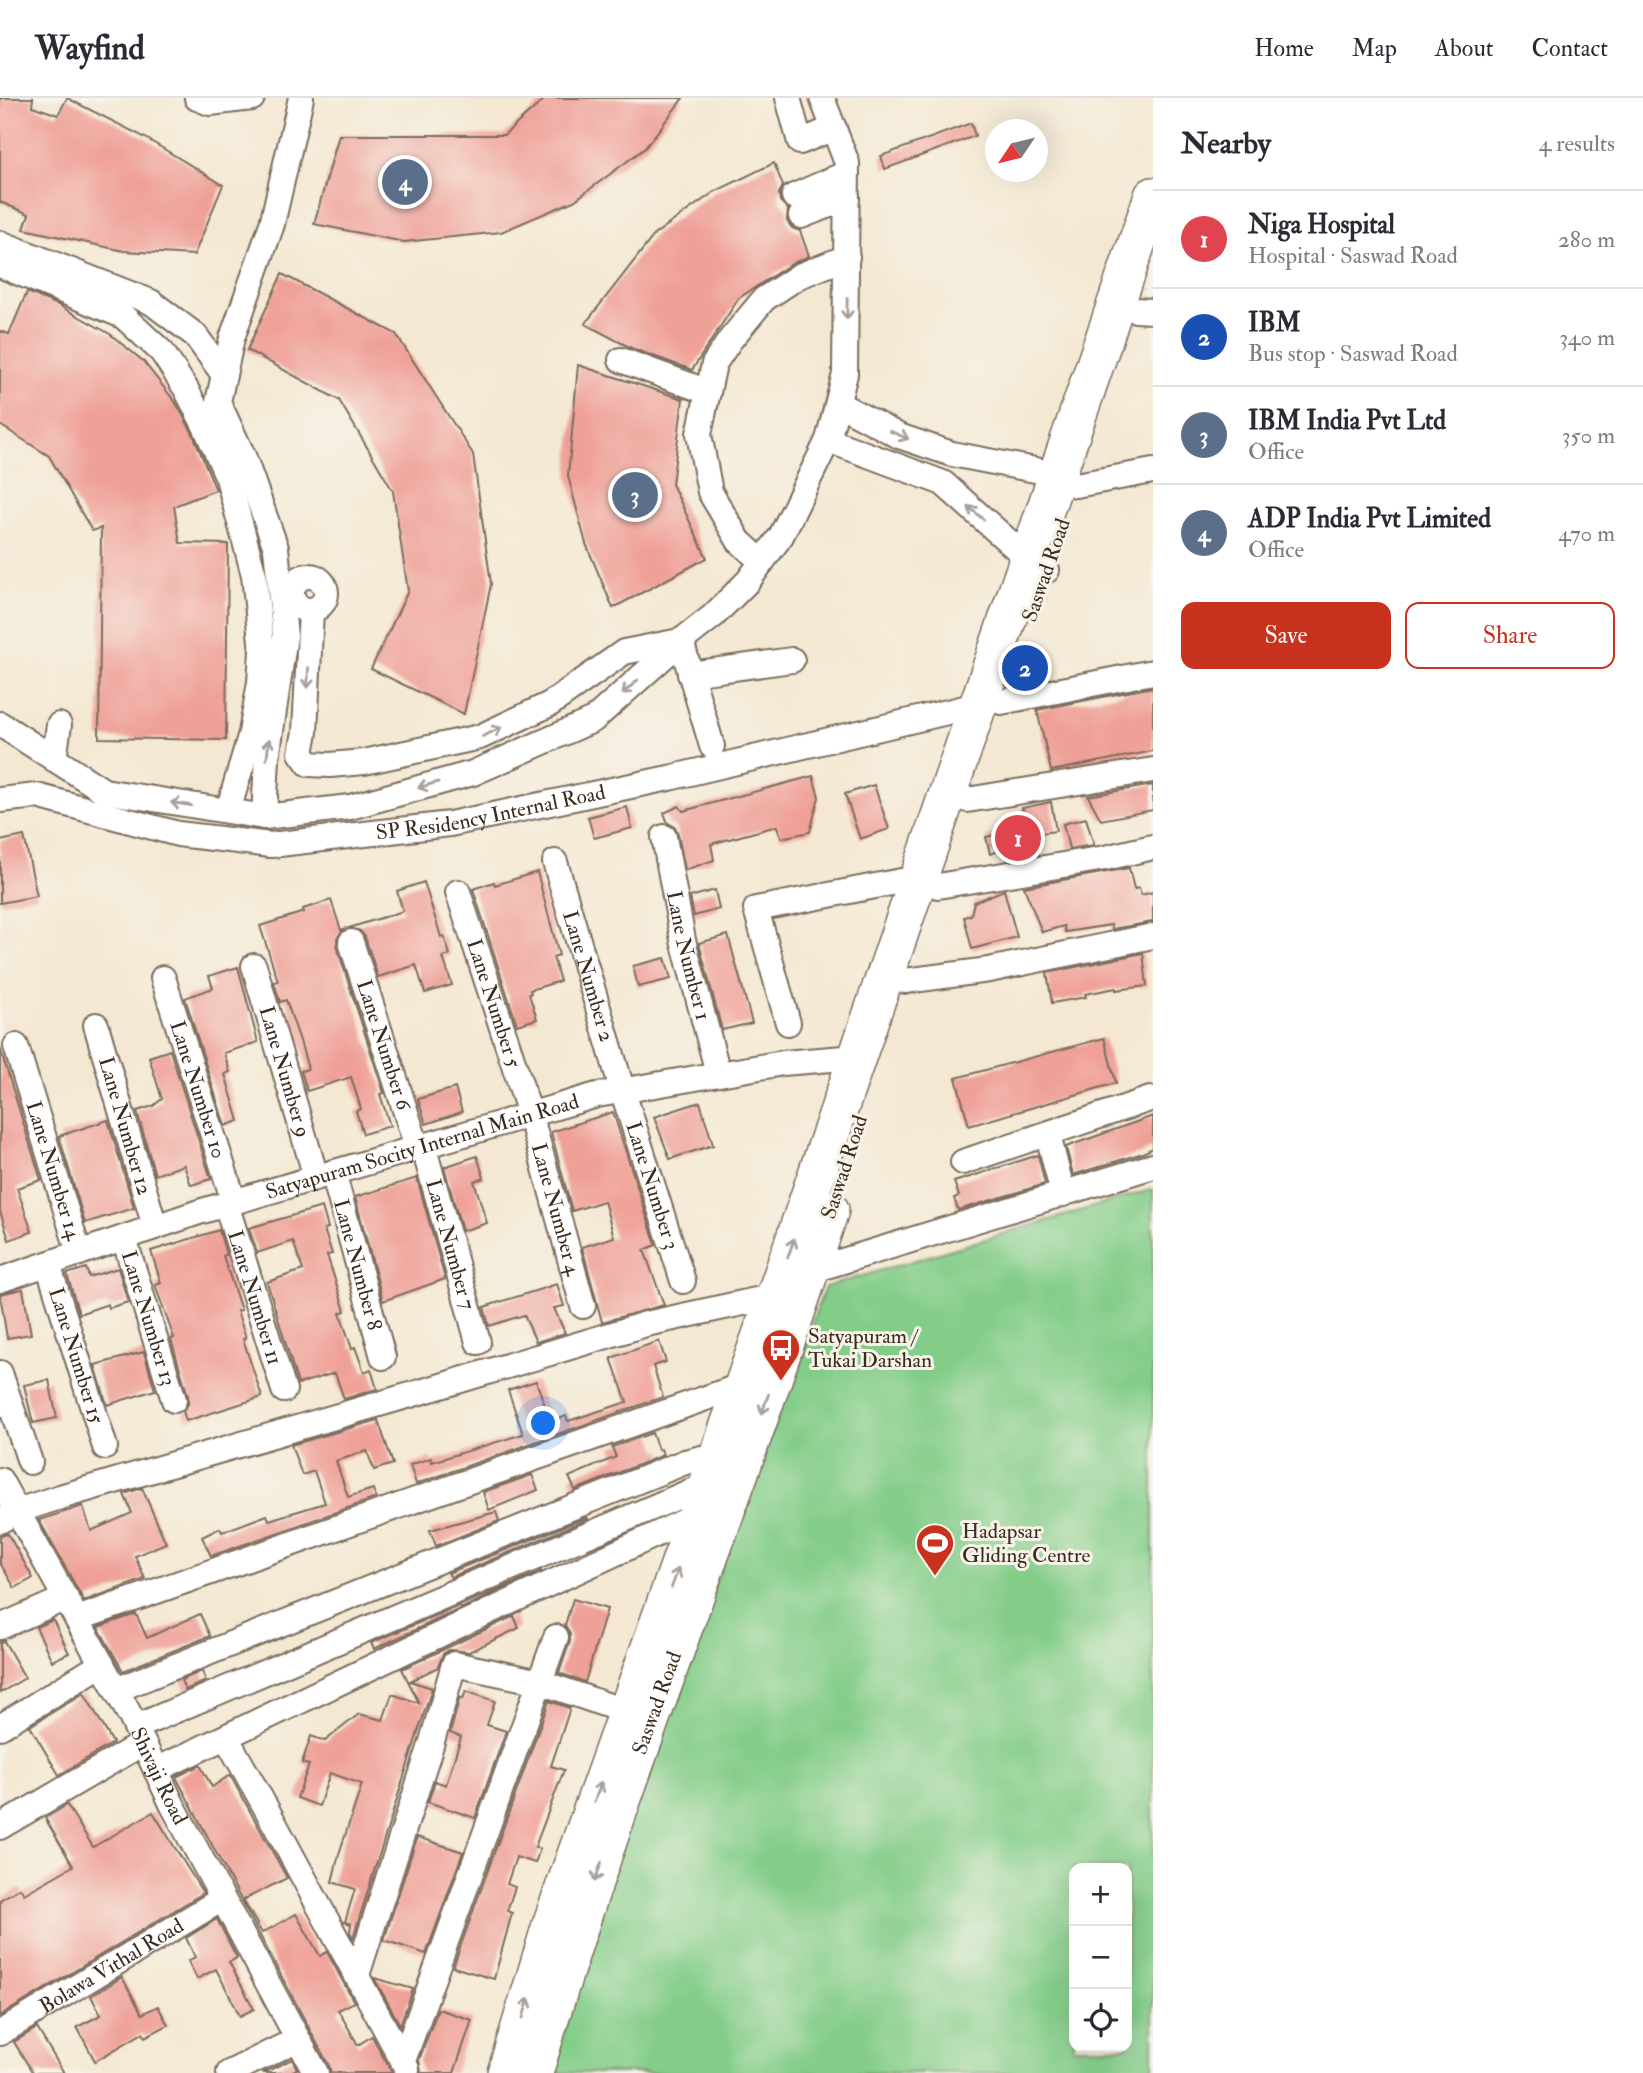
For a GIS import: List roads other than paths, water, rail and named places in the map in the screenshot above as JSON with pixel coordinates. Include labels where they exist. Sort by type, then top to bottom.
[{"type":"highway","points":[[1066,480],[1153,196]]},
{"type":"highway","name":"Saswad Road","points":[[506,2073],[551,1924],[775,1296],[856,1057],[927,882],[1066,480],[1144,310],[1153,261]]},
{"type":"highway","name":"Saswad Road","points":[[534,2073],[576,1933],[810,1271],[905,981],[927,882],[967,800],[1006,618],[1037,564]]},
{"type":"street","points":[[197,98],[210,103],[252,98]]},
{"type":"street","points":[[301,98],[272,225],[232,338],[218,402],[244,458],[295,600],[305,732],[301,753],[309,764],[364,762],[480,737],[550,704],[624,652],[681,641]]},
{"type":"street","points":[[788,98],[800,142],[834,128]]},
{"type":"street","points":[[0,724],[104,791],[264,817],[350,807],[472,773],[593,720],[713,616],[748,581],[781,536],[828,440],[845,374],[847,163],[822,98]]},
{"type":"street","points":[[798,206],[847,185]]},
{"type":"street","points":[[0,243],[151,302],[195,335],[224,375]]},
{"type":"street","points":[[762,562],[739,541],[710,492],[699,434],[714,364],[764,299],[799,276],[847,257]]},
{"type":"street","points":[[0,265],[123,316],[162,352],[186,389],[228,478],[254,575],[262,651],[260,682],[251,733],[228,811]]},
{"type":"street","points":[[621,360],[708,392]]},
{"type":"street","points":[[839,404],[899,436],[942,450],[1066,480],[1153,471]]},
{"type":"street","points":[[828,440],[943,484],[1037,564]]},
{"type":"street","points":[[264,817],[267,758],[285,636],[295,600]]},
{"type":"street","points":[[681,641],[712,746]]},
{"type":"street","points":[[690,674],[792,660]]},
{"type":"street","name":"SP Residency Internal Road","points":[[0,800],[37,796],[178,834],[271,845],[450,824],[669,778],[989,704],[1153,672]]},
{"type":"street","points":[[54,759],[59,725]]},
{"type":"street","points":[[967,800],[1153,770]]},
{"type":"street","name":"Lane Number 1","points":[[664,837],[683,940],[718,1073]]},
{"type":"street","points":[[788,1023],[756,909],[1105,858],[1153,847]]},
{"type":"street","name":"Lane Number 2","points":[[555,862],[622,1089]]},
{"type":"street","name":"Lane Number 5","points":[[458,892],[530,1114]]},
{"type":"street","points":[[905,981],[989,970],[1153,936]]},
{"type":"street","name":"Lane Number 6","points":[[351,942],[420,1146]]},
{"type":"street","name":"Lane Number 9","points":[[254,966],[325,1174]]},
{"type":"street","name":"Lane Number 10","points":[[163,978],[230,1203]]},
{"type":"street","name":"Lane Number 12","points":[[96,1025],[155,1227]]},
{"type":"street","name":"Lane Number 14","points":[[16,1046],[79,1253]]},
{"type":"street","name":"Satyapuram Socity Internal Main Road","points":[[1,1276],[48,1264],[155,1227],[325,1174],[622,1089],[783,1063],[856,1057]]},
{"type":"street","name":"Lane Number 3","points":[[622,1089],[683,1281]]},
{"type":"street","points":[[963,1162],[1150,1099]]},
{"type":"street","name":"Lane Number 4","points":[[530,1114],[583,1306]]},
{"type":"street","points":[[1048,1135],[1063,1194]]},
{"type":"street","name":"Lane Number 7","points":[[420,1146],[478,1342]]},
{"type":"street","points":[[810,1271],[1153,1166]]},
{"type":"street","name":"Lane Number 8","points":[[325,1174],[383,1357]]},
{"type":"street","name":"Lane Number 11","points":[[230,1203],[284,1390]]},
{"type":"street","name":"Lane Number 13","points":[[124,1238],[174,1401]]},
{"type":"street","name":"Lane Number 15","points":[[48,1264],[105,1447]]},
{"type":"street","points":[[8,1516],[646,1324],[775,1296]]},
{"type":"street","points":[[0,1373],[30,1462]]},
{"type":"street","points":[[0,1627],[71,1609],[743,1385]]},
{"type":"street","points":[[116,1690],[685,1462],[708,1485]]},
{"type":"street","name":"Shivaji Road","points":[[0,1480],[8,1516],[71,1609],[102,1664],[222,1899],[316,2073]]},
{"type":"street","points":[[0,1826],[139,1735],[235,1683],[708,1485]]},
{"type":"street","points":[[156,1770],[462,1624],[708,1485]]},
{"type":"street","points":[[406,2067],[556,1637]]},
{"type":"street","points":[[0,1727],[102,1664]]},
{"type":"street","points":[[357,1975],[431,1745],[454,1664],[540,1682],[627,1712]]},
{"type":"street","points":[[226,1737],[406,2067]]},
{"type":"street","name":"Bolawa Vithal Road","points":[[0,2033],[222,1899]]},
{"type":"street","points":[[229,2073],[298,2039]]},
{"type":"place","name":"ADP India Pvt Limited","points":[[405,182]]},
{"type":"place","name":"IBM India Pvt Ltd","points":[[635,495]]},
{"type":"place","name":"IBM","points":[[1025,668]]},
{"type":"place","name":"Niga Hospital","points":[[1018,838]]},
{"type":"place","name":"Satyapuram / Tukai Darshan","points":[[781,1382]]},
{"type":"place","name":"Hadapsar Gliding Centre","points":[[935,1577]]}]
